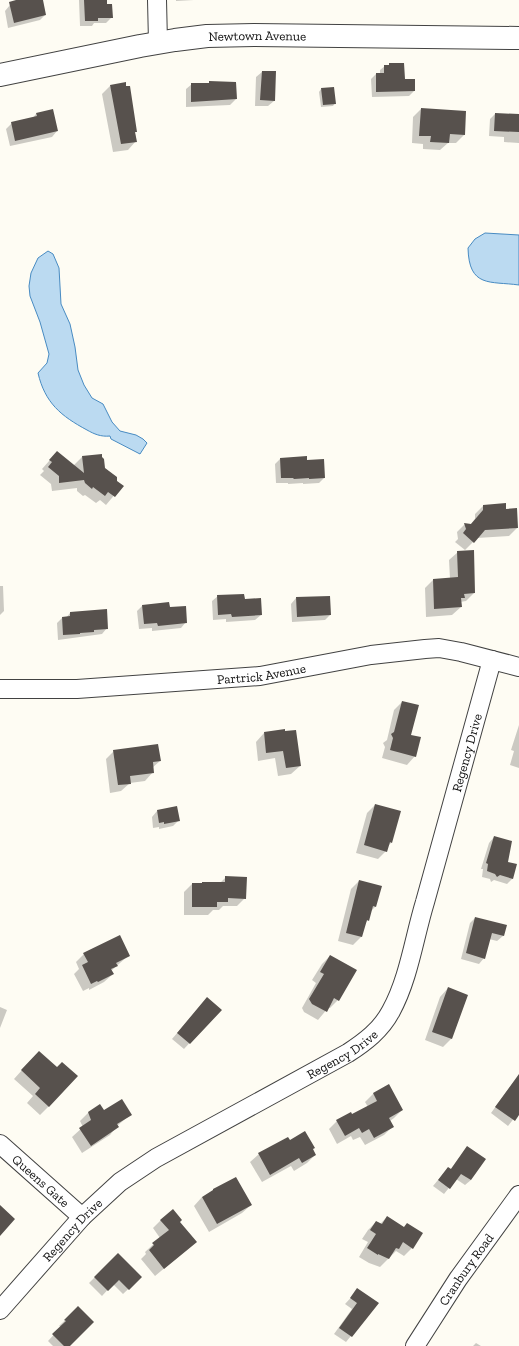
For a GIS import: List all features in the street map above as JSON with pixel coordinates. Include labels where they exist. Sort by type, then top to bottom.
[{"type":"street","points":[[157,0],[158,42]]},
{"type":"street","name":"Newtown Avenue","points":[[0,75],[158,42],[207,36],[246,35],[519,38]]},
{"type":"street","name":"Partrick Avenue","points":[[0,689],[84,688],[260,676],[371,655],[425,648],[439,648],[461,652],[519,667]]},
{"type":"street","name":"Regency Drive","points":[[0,1310],[82,1217],[120,1182],[156,1158],[348,1053],[362,1044],[382,1024],[390,1013],[405,979],[417,928],[492,660]]},
{"type":"street","name":"Queens Gate","points":[[0,1144],[82,1217]]},
{"type":"street","name":"Cranbury Road","points":[[415,1346],[458,1279],[519,1195]]},
{"type":"water","points":[[485,233],[519,235],[519,285],[483,280],[472,270],[469,261],[468,248],[475,239]]},
{"type":"water","points":[[48,251],[53,254],[59,268],[61,304],[70,324],[78,370],[84,385],[92,398],[103,404],[112,422],[120,431],[136,435],[147,443],[140,454],[111,439],[110,436],[95,434],[78,425],[55,408],[45,393],[38,373],[47,363],[49,354],[40,322],[30,296],[29,286],[31,273],[38,258]]},
{"type":"building","points":[[16,0],[43,0],[46,15],[14,23],[9,2]]},
{"type":"building","points":[[84,0],[107,0],[107,4],[112,4],[113,18],[98,18],[98,21],[85,21]]},
{"type":"building","points":[[389,63],[404,63],[405,79],[415,79],[415,91],[376,92],[376,73],[384,73],[384,65],[389,65]]},
{"type":"building","points":[[262,71],[276,71],[275,101],[260,100]]},
{"type":"building","points":[[209,81],[236,82],[237,99],[191,102],[191,83],[209,83]]},
{"type":"building","points":[[126,82],[126,86],[130,86],[137,132],[135,132],[137,142],[121,144],[110,85]]},
{"type":"building","points":[[334,87],[336,104],[323,105],[321,88]]},
{"type":"building","points":[[421,108],[466,111],[465,135],[450,134],[449,143],[430,142],[431,136],[419,136]]},
{"type":"building","points":[[53,109],[58,131],[15,141],[11,122],[37,116],[36,113]]},
{"type":"building","points":[[495,113],[519,114],[519,132],[494,131]]},
{"type":"building","points":[[57,451],[84,473],[82,456],[102,454],[105,468],[117,477],[117,481],[124,486],[115,497],[108,492],[105,496],[93,487],[92,489],[85,483],[84,480],[59,483],[59,476],[48,467],[52,462],[49,460]]},
{"type":"building","points":[[307,456],[307,460],[324,459],[325,478],[281,478],[280,458]]},
{"type":"building","points":[[506,503],[506,509],[517,508],[518,528],[485,530],[474,543],[463,533],[466,529],[464,523],[471,524],[483,510],[483,505]]},
{"type":"building","points":[[474,550],[475,593],[464,594],[465,598],[461,598],[462,607],[434,609],[433,579],[458,577],[457,551]]},
{"type":"building","points":[[244,594],[245,599],[261,598],[262,615],[232,617],[231,614],[218,615],[217,595]]},
{"type":"building","points":[[330,596],[331,615],[297,617],[296,597]]},
{"type":"building","points":[[169,602],[170,607],[186,606],[187,623],[158,626],[157,623],[144,624],[142,605]]},
{"type":"building","points":[[107,609],[108,629],[94,630],[94,632],[80,634],[63,635],[62,617],[70,616],[70,612]]},
{"type":"building","points":[[402,701],[419,705],[411,735],[421,737],[416,757],[390,750],[393,738],[391,734],[394,732]]},
{"type":"building","points":[[285,729],[285,731],[296,730],[301,766],[286,768],[283,751],[266,753],[264,732]]},
{"type":"building","points":[[158,744],[161,761],[153,762],[154,773],[130,776],[131,784],[118,785],[113,750]]},
{"type":"building","points":[[375,804],[401,811],[392,843],[390,842],[387,852],[364,845]]},
{"type":"building","points":[[177,806],[180,821],[164,824],[164,822],[159,823],[157,810]]},
{"type":"building","points":[[494,836],[512,841],[508,862],[517,864],[513,879],[500,875],[497,877],[495,874],[487,871],[488,864],[486,863]]},
{"type":"building","points":[[225,876],[247,877],[246,899],[228,898],[228,902],[217,902],[217,907],[192,907],[192,883],[225,882]]},
{"type":"building","points":[[359,880],[382,886],[376,907],[373,906],[369,921],[367,920],[362,937],[346,933]]},
{"type":"building","points":[[475,917],[507,925],[504,936],[492,933],[485,959],[466,953]]},
{"type":"building","points":[[120,935],[130,956],[116,963],[118,966],[111,969],[114,974],[91,984],[82,965],[88,962],[83,953]]},
{"type":"building","points":[[330,955],[357,970],[339,1001],[334,998],[327,1012],[312,1004],[309,999],[324,974],[320,972]]},
{"type":"building","points":[[448,987],[468,995],[452,1039],[432,1032]]},
{"type":"building","points":[[207,997],[222,1010],[190,1044],[177,1033]]},
{"type":"building","points":[[39,1051],[57,1067],[62,1062],[78,1076],[49,1107],[35,1094],[40,1088],[21,1070]]},
{"type":"building","points":[[519,1074],[519,1115],[515,1121],[495,1107]]},
{"type":"building","points":[[389,1084],[403,1110],[389,1118],[394,1127],[374,1138],[369,1129],[362,1133],[359,1128],[345,1136],[336,1120],[351,1112],[352,1114],[377,1101],[373,1093]]},
{"type":"building","points":[[122,1099],[132,1115],[117,1124],[119,1127],[91,1146],[79,1128],[91,1120],[88,1112],[100,1104],[104,1110]]},
{"type":"building","points":[[305,1131],[315,1148],[313,1149],[316,1155],[302,1163],[299,1158],[270,1175],[258,1153],[288,1137],[290,1140]]},
{"type":"building","points":[[467,1146],[486,1159],[471,1180],[461,1174],[450,1189],[438,1180],[448,1167],[451,1169]]},
{"type":"building","points":[[236,1177],[252,1205],[217,1224],[202,1197],[213,1189]]},
{"type":"building","points":[[0,1205],[15,1219],[0,1236]]},
{"type":"building","points":[[173,1209],[182,1220],[180,1222],[197,1242],[164,1269],[149,1250],[154,1245],[152,1243],[169,1230],[160,1220]]},
{"type":"building","points":[[387,1216],[404,1227],[407,1223],[423,1233],[413,1249],[403,1242],[399,1249],[396,1248],[389,1259],[378,1255],[367,1248],[376,1234],[370,1230],[376,1221],[382,1224]]},
{"type":"building","points":[[118,1253],[142,1277],[129,1290],[119,1280],[108,1291],[94,1277]]},
{"type":"building","points":[[357,1288],[379,1303],[352,1337],[339,1328],[357,1303],[350,1298]]},
{"type":"building","points":[[78,1306],[94,1322],[70,1346],[64,1346],[52,1334],[66,1321],[64,1320]]}]
